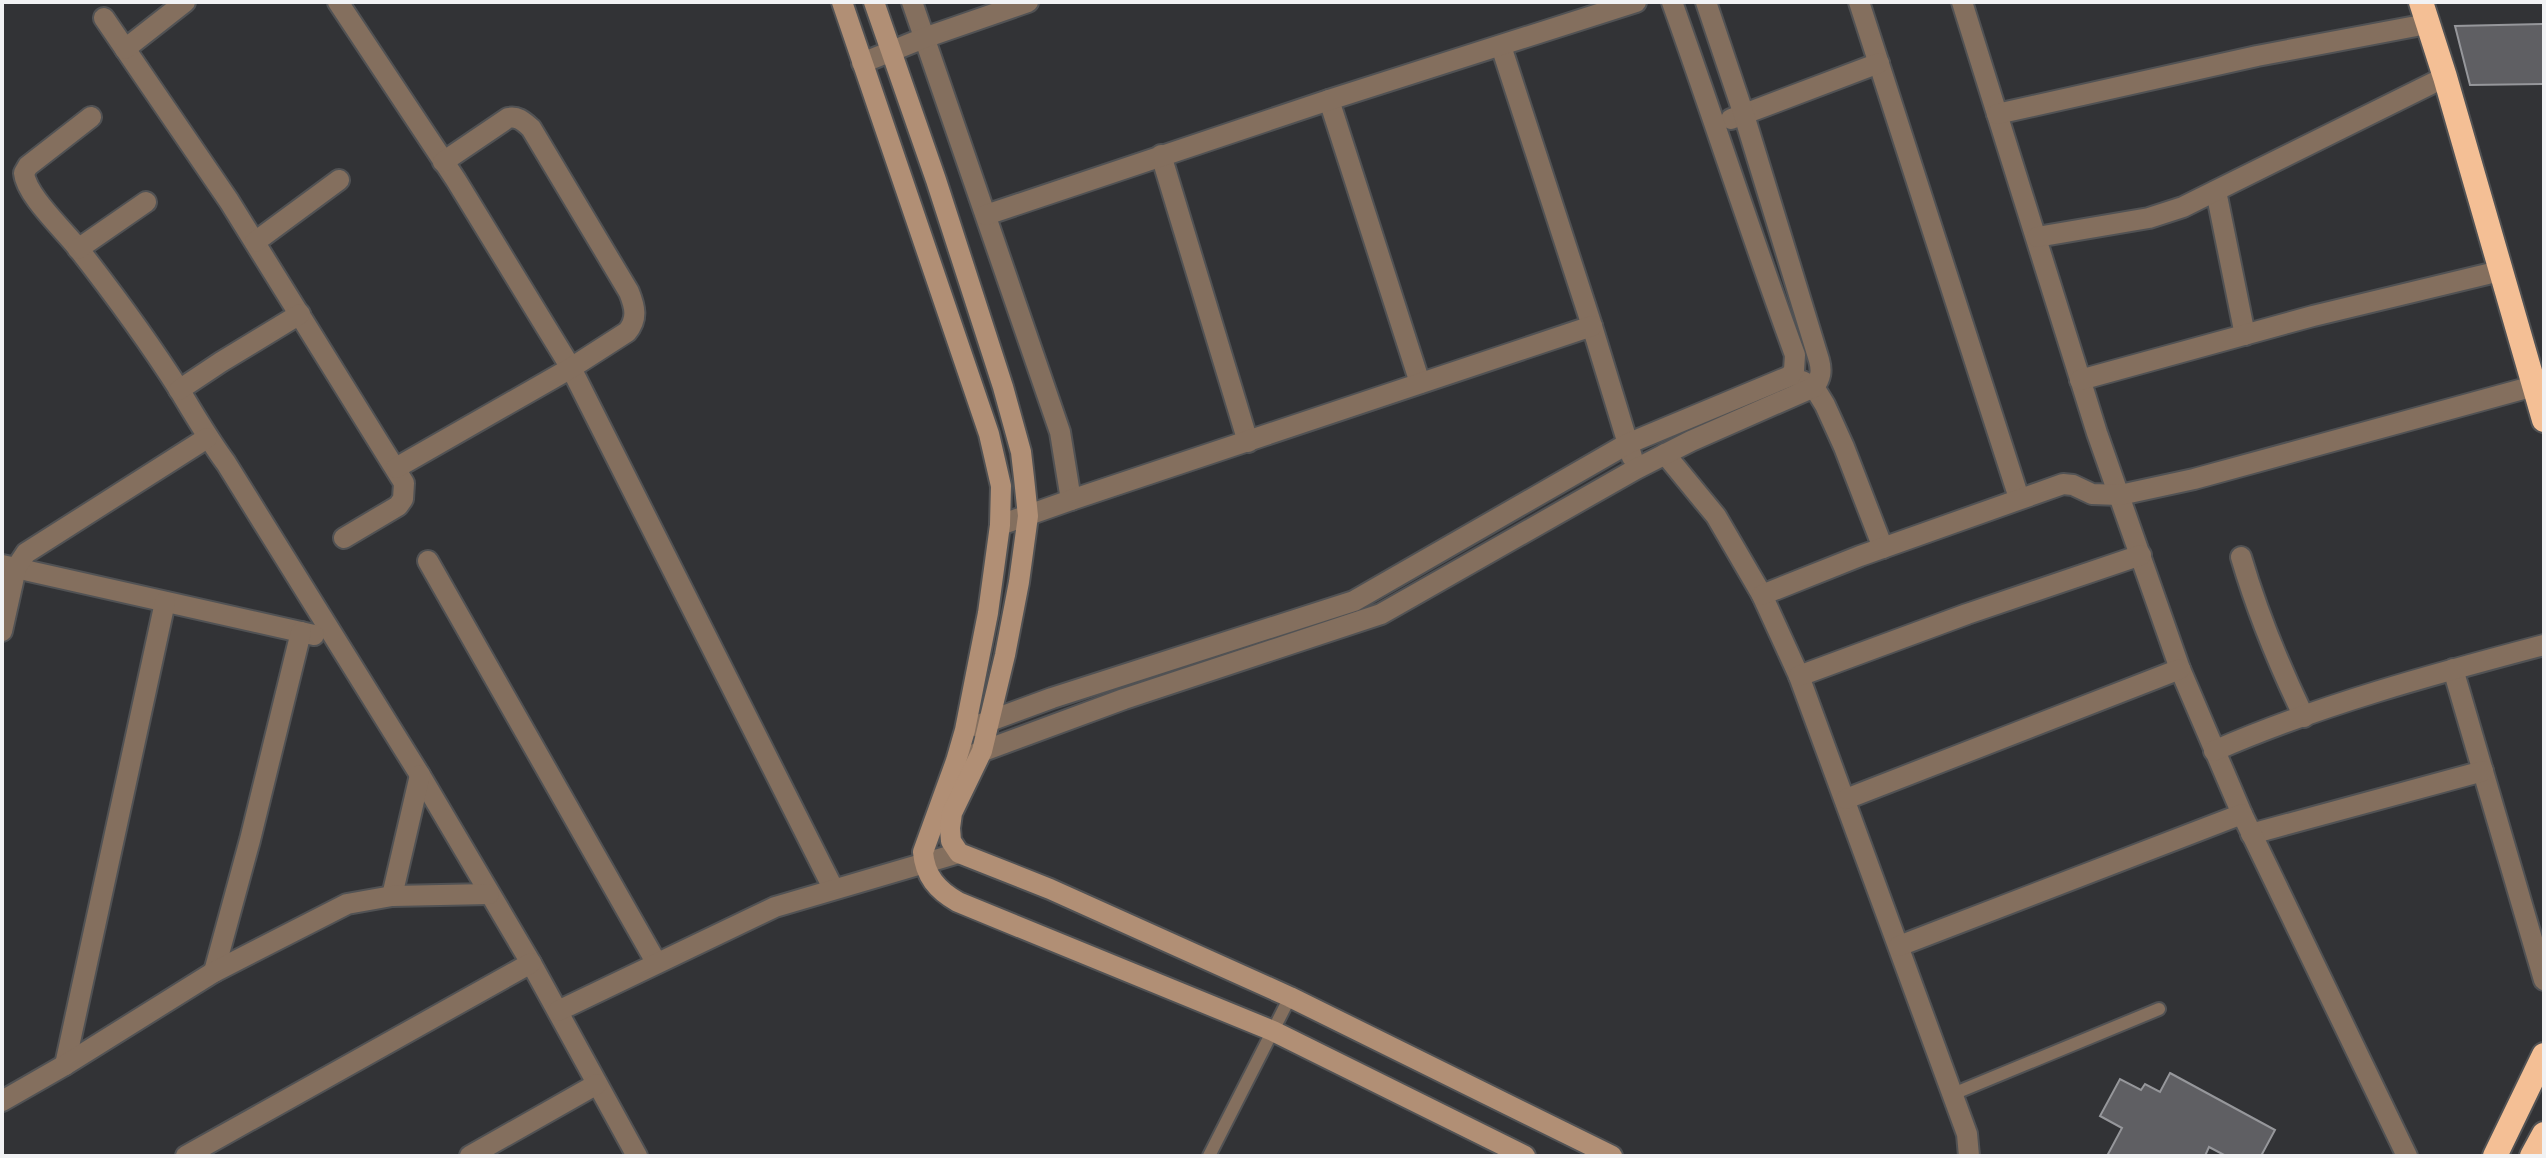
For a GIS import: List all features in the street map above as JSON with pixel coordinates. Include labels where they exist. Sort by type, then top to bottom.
[{"type":"highway","points":[[2424,13],[2544,420]]},
{"type":"highway","points":[[2495,1156],[2544,1055]]},
{"type":"highway","points":[[2532,1156],[2544,1134]]},
{"type":"street","points":[[125,49],[185,2]]},
{"type":"street","points":[[338,2],[443,162],[571,368],[833,888]]},
{"type":"street","points":[[842,2],[989,434],[1001,486],[1000,525],[980,660],[956,761],[925,842],[924,863],[929,878],[939,890],[958,902],[1273,1031],[1525,1156]]},
{"type":"street","points":[[874,2],[1003,387],[1021,452],[1028,516],[1012,623],[990,720],[982,751],[952,813],[951,841],[959,853],[1050,889],[1290,997],[1612,1156]]},
{"type":"street","points":[[912,2],[1060,432],[1071,500]]},
{"type":"street","points":[[862,63],[1028,2]]},
{"type":"street","points":[[986,215],[1161,155],[1636,2]]},
{"type":"street","points":[[965,730],[1354,601],[1627,444],[1790,376],[1794,370],[1795,355],[1672,2]]},
{"type":"street","points":[[956,761],[1124,699],[1381,614],[1636,469],[1814,387],[1821,370],[1819,360],[1706,2]]},
{"type":"street","points":[[1859,2],[2019,498]]},
{"type":"street","points":[[1962,2],[2080,380],[2180,669],[2251,834],[2407,1156]]},
{"type":"street","points":[[1997,114],[2257,56],[2424,13]]},
{"type":"street","points":[[104,18],[255,242],[404,483],[403,499],[398,506],[344,538]]},
{"type":"street","points":[[1501,46],[1636,469]]},
{"type":"street","points":[[1716,125],[1879,63]]},
{"type":"street","points":[[2037,237],[2164,214],[2445,77]]},
{"type":"street","points":[[1329,100],[1420,383]]},
{"type":"street","points":[[91,117],[28,166],[24,173],[28,187],[78,249],[179,390],[207,438],[226,463],[420,775],[531,963],[637,1156]]},
{"type":"street","points":[[396,468],[571,368],[627,332],[633,324],[635,313],[629,292],[531,128],[522,120],[508,118],[443,162]]},
{"type":"street","points":[[1161,155],[1248,442]]},
{"type":"street","points":[[255,242],[339,180]]},
{"type":"street","points":[[2216,191],[2245,335]]},
{"type":"street","points":[[78,249],[146,202]]},
{"type":"street","points":[[2080,380],[2313,316],[2500,271]]},
{"type":"street","points":[[179,390],[300,314]]},
{"type":"street","points":[[1000,525],[1592,326]]},
{"type":"street","points":[[1790,376],[1814,387],[1844,447],[1883,548]]},
{"type":"street","points":[[1762,595],[2063,484],[2092,494],[2120,495],[2194,479],[2534,386]]},
{"type":"street","points":[[2,631],[9,566],[30,548],[207,438]]},
{"type":"street","points":[[1665,454],[1716,516],[1762,595],[1799,676],[1953,1094],[1967,1134],[1969,1156]]},
{"type":"street","points":[[1799,676],[1967,614],[2141,555]]},
{"type":"street","points":[[2241,557],[2256,610],[2304,717]]},
{"type":"street","points":[[428,561],[656,962]]},
{"type":"street","points":[[9,566],[337,640]]},
{"type":"street","points":[[65,1065],[165,602]]},
{"type":"street","points":[[214,972],[301,632]]},
{"type":"street","points":[[2214,751],[2304,717],[2453,669],[2544,645]]},
{"type":"street","points":[[1846,799],[2180,669]]},
{"type":"street","points":[[2453,669],[2544,980]]},
{"type":"street","points":[[2251,834],[2483,771]]},
{"type":"street","points":[[392,896],[420,775]]},
{"type":"street","points":[[1899,946],[2242,814]]},
{"type":"street","points":[[558,1011],[775,907],[959,853]]},
{"type":"street","points":[[2,1101],[214,972],[347,904],[392,896],[489,894]]},
{"type":"street","points":[[186,1156],[531,963]]},
{"type":"street","points":[[470,1156],[597,1084]]},
{"type":"lane","points":[[1209,1156],[1290,997]]},
{"type":"lane","points":[[1953,1094],[2159,1009]]},
{"type":"building","points":[[2544,24],[2544,84],[2470,85],[2455,26]]},
{"type":"building","points":[[2170,1073],[2275,1130],[2261,1156],[2226,1156],[2209,1147],[2205,1156],[2107,1156],[2122,1128],[2100,1116],[2120,1079],[2141,1090],[2145,1084],[2160,1092]]}]
